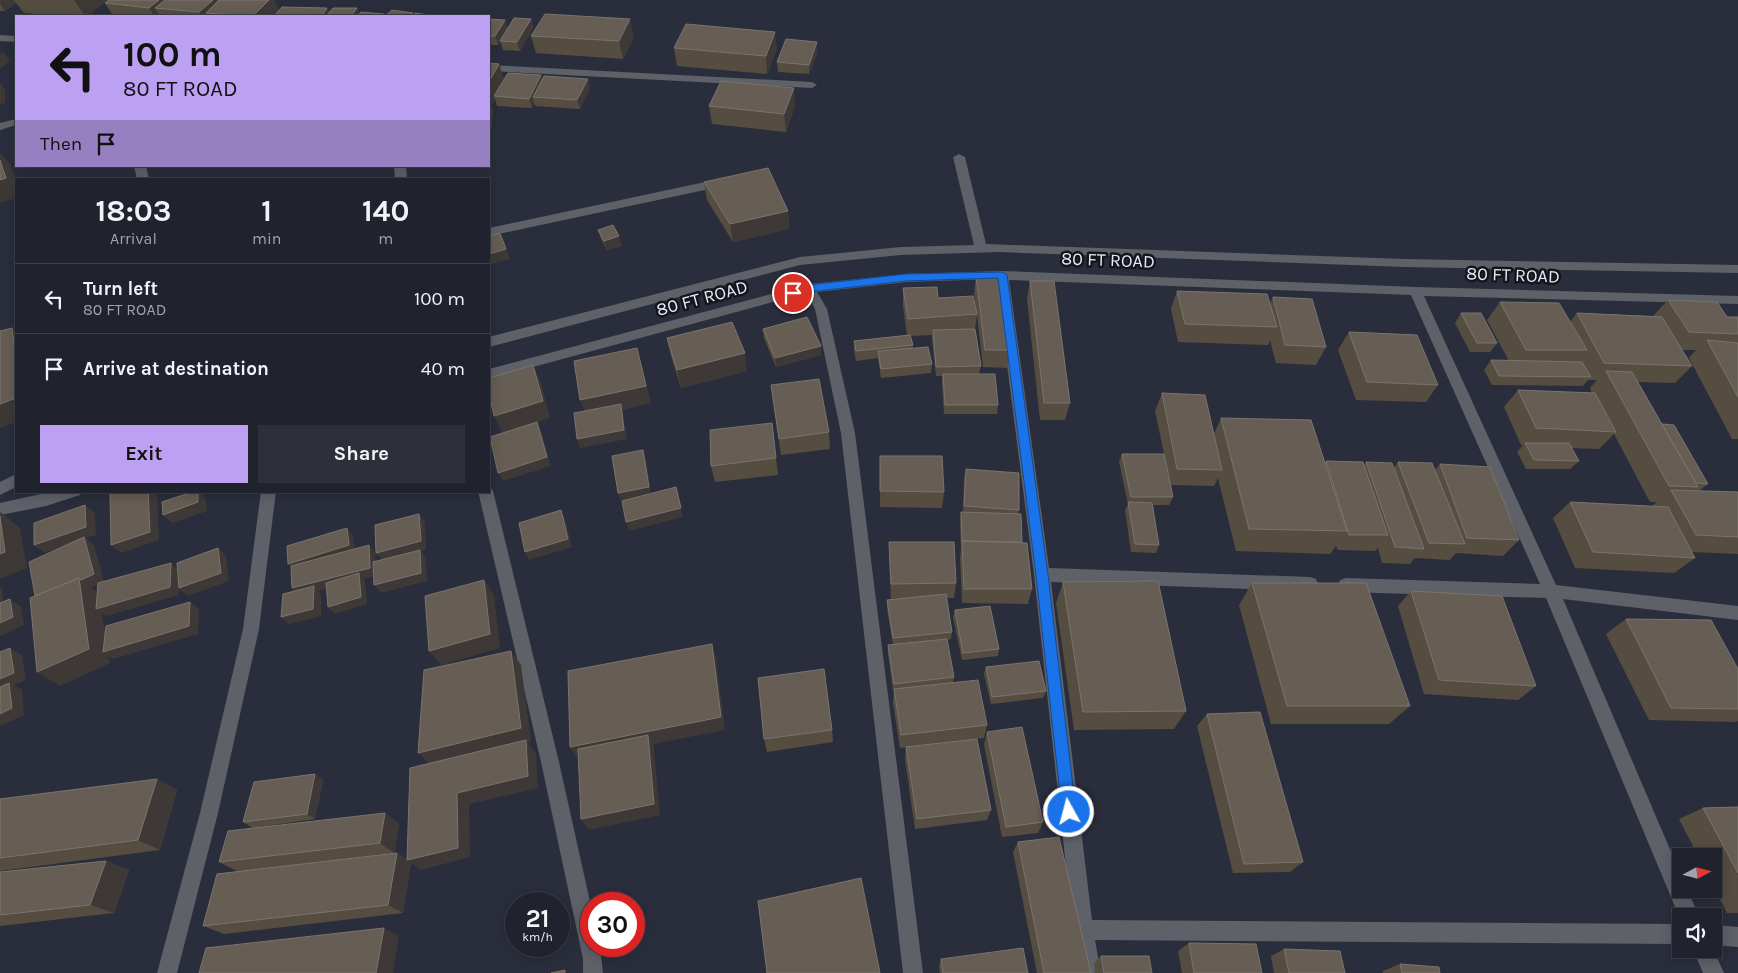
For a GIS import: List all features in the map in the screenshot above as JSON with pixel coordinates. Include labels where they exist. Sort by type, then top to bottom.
[{"type":"street","points":[[0,38],[15,39]]},
{"type":"street","points":[[490,68],[812,85]]},
{"type":"street","points":[[0,128],[15,122]]},
{"type":"street","points":[[959,157],[981,249]]},
{"type":"street","points":[[490,232],[736,179]]},
{"type":"street","name":"80 FT ROAD","points":[[490,342],[800,261],[901,251],[981,249],[1273,272],[1416,291],[1738,300]]},
{"type":"street","name":"80 FT ROAD","points":[[490,374],[809,288],[906,278],[1273,272],[1405,263],[1738,269]]},
{"type":"street","points":[[1002,275],[1042,575],[1083,930],[1090,973]]},
{"type":"street","points":[[809,288],[822,309],[848,434],[913,973]]},
{"type":"street","points":[[1416,291],[1551,591],[1686,908]]},
{"type":"street","points":[[0,489],[15,481]]},
{"type":"street","points":[[0,509],[46,500],[69,493]]},
{"type":"street","points":[[167,973],[209,813],[252,629],[269,493]]},
{"type":"street","points":[[485,493],[552,771],[593,959],[593,973]]},
{"type":"street","points":[[1042,575],[1551,591],[1738,613]]},
{"type":"street","points":[[1083,930],[1672,934]]},
{"type":"street","points":[[1722,936],[1738,937]]},
{"type":"street","points":[[1707,958],[1714,973]]},
{"type":"building","points":[[109,0],[159,0],[149,8],[105,3]]},
{"type":"building","points":[[165,0],[213,0],[199,12],[155,8]]},
{"type":"building","points":[[219,0],[269,0],[254,15],[206,13]]},
{"type":"building","points":[[282,7],[327,8],[323,15],[275,15]]},
{"type":"building","points":[[333,8],[357,8],[352,15],[327,15]]},
{"type":"building","points":[[392,10],[413,13],[411,15],[386,15]]},
{"type":"building","points":[[361,12],[384,14],[384,15],[358,15]]},
{"type":"building","points":[[545,14],[630,19],[619,41],[531,36]]},
{"type":"building","points":[[514,18],[531,19],[517,42],[500,41]]},
{"type":"building","points":[[490,19],[505,20],[495,36],[490,36]]},
{"type":"building","points":[[686,24],[775,32],[766,56],[674,48]]},
{"type":"building","points":[[786,39],[817,42],[809,65],[777,62]]},
{"type":"building","points":[[490,63],[499,64],[490,80]]},
{"type":"building","points":[[508,73],[541,75],[529,99],[494,96]]},
{"type":"building","points":[[544,76],[588,79],[577,100],[533,97]]},
{"type":"building","points":[[721,81],[794,88],[784,114],[709,106]]},
{"type":"building","points":[[0,160],[6,178],[0,180]]},
{"type":"building","points":[[768,168],[788,211],[730,224],[704,182]]},
{"type":"building","points":[[613,225],[619,236],[604,241],[598,230]]},
{"type":"building","points":[[500,233],[506,249],[490,254],[490,236]]},
{"type":"building","points":[[976,276],[1000,276],[1010,350],[985,350]]},
{"type":"building","points":[[1030,281],[1054,281],[1070,403],[1044,403]]},
{"type":"building","points":[[937,287],[938,298],[973,296],[977,314],[908,319],[903,288]]},
{"type":"building","points":[[1177,291],[1267,294],[1277,327],[1185,324]]},
{"type":"building","points":[[1273,297],[1312,299],[1326,347],[1285,345]]},
{"type":"building","points":[[1668,300],[1717,302],[1727,317],[1738,317],[1738,334],[1689,332]]},
{"type":"building","points":[[1500,302],[1559,303],[1587,350],[1526,350]]},
{"type":"building","points":[[1461,313],[1481,313],[1497,343],[1477,343]]},
{"type":"building","points":[[1577,313],[1662,317],[1692,366],[1604,363]]},
{"type":"building","points":[[807,317],[821,346],[775,358],[763,329]]},
{"type":"building","points":[[732,322],[745,353],[677,370],[667,338]]},
{"type":"building","points":[[12,328],[15,352],[15,398],[0,404],[0,331]]},
{"type":"building","points":[[975,329],[981,366],[936,367],[933,330]]},
{"type":"building","points":[[1349,332],[1417,335],[1438,385],[1367,382]]},
{"type":"building","points":[[910,335],[913,345],[856,351],[854,341]]},
{"type":"building","points":[[1707,340],[1738,343],[1738,397]]},
{"type":"building","points":[[928,347],[932,364],[881,369],[878,351]]},
{"type":"building","points":[[637,348],[646,386],[580,400],[574,361]]},
{"type":"building","points":[[1491,360],[1582,362],[1591,377],[1499,376]]},
{"type":"building","points":[[533,365],[543,401],[494,416],[490,398],[490,378]]},
{"type":"building","points":[[1606,371],[1632,372],[1698,487],[1669,486]]},
{"type":"building","points":[[943,374],[995,374],[998,405],[945,405]]},
{"type":"building","points":[[819,379],[829,432],[779,439],[771,385]]},
{"type":"building","points":[[1518,390],[1595,393],[1616,432],[1536,428]]},
{"type":"building","points":[[1162,393],[1205,395],[1222,470],[1177,469]]},
{"type":"building","points":[[621,404],[624,430],[577,439],[574,413]]},
{"type":"building","points":[[1221,418],[1311,420],[1347,531],[1249,529]]},
{"type":"building","points":[[537,422],[547,457],[498,473],[490,437]]},
{"type":"building","points":[[772,423],[776,458],[711,466],[710,430]]},
{"type":"building","points":[[1662,424],[1674,425],[1708,484],[1696,483]]},
{"type":"building","points":[[1525,443],[1569,443],[1579,461],[1534,460]]},
{"type":"building","points":[[643,450],[649,487],[618,493],[612,456]]},
{"type":"building","points":[[1122,454],[1164,454],[1173,497],[1131,497]]},
{"type":"building","points":[[880,456],[942,456],[944,492],[880,491]]},
{"type":"building","points":[[1326,461],[1363,462],[1388,535],[1349,535]]},
{"type":"building","points":[[1366,462],[1392,463],[1424,549],[1395,547]]},
{"type":"building","points":[[1398,462],[1432,463],[1465,544],[1429,543]]},
{"type":"building","points":[[1440,464],[1490,467],[1519,540],[1467,538]]},
{"type":"building","points":[[966,469],[1019,473],[1019,510],[964,506]]},
{"type":"building","points":[[676,487],[681,508],[626,522],[622,501]]},
{"type":"building","points":[[1671,490],[1738,492],[1738,537],[1696,535]]},
{"type":"building","points":[[110,493],[148,493],[150,532],[111,545]]},
{"type":"building","points":[[189,493],[198,493],[198,502],[163,515],[162,502]]},
{"type":"building","points":[[1128,502],[1152,503],[1159,545],[1135,544]]},
{"type":"building","points":[[1570,502],[1668,507],[1695,558],[1593,552]]},
{"type":"building","points":[[85,505],[86,527],[34,545],[34,523]]},
{"type":"building","points":[[561,510],[568,539],[525,552],[519,523]]},
{"type":"building","points":[[961,512],[1021,514],[1022,542],[962,541]]},
{"type":"building","points":[[419,514],[421,541],[376,553],[375,525]]},
{"type":"building","points":[[0,516],[5,552],[0,554]]},
{"type":"building","points":[[347,528],[349,545],[288,564],[287,546]]},
{"type":"building","points":[[84,537],[94,574],[35,596],[29,562]]},
{"type":"building","points":[[962,541],[1027,543],[1032,589],[964,589]]},
{"type":"building","points":[[889,542],[954,542],[956,583],[891,584]]},
{"type":"building","points":[[369,545],[370,568],[292,588],[291,566]]},
{"type":"building","points":[[218,548],[221,573],[179,588],[177,563]]},
{"type":"building","points":[[420,550],[421,573],[374,585],[373,562]]},
{"type":"building","points":[[171,563],[170,587],[96,609],[98,583]]},
{"type":"building","points":[[359,573],[361,597],[328,607],[326,583]]},
{"type":"building","points":[[79,578],[89,649],[37,672],[30,598]]},
{"type":"building","points":[[484,580],[490,634],[429,651],[425,596]]},
{"type":"building","points":[[1158,581],[1186,711],[1083,712],[1063,582]]},
{"type":"building","points":[[1252,583],[1366,583],[1410,706],[1287,706]]},
{"type":"building","points":[[314,586],[313,609],[281,617],[283,594]]},
{"type":"building","points":[[1411,591],[1502,596],[1536,686],[1439,680]]},
{"type":"building","points":[[946,594],[952,632],[893,638],[887,600]]},
{"type":"building","points":[[10,599],[13,617],[0,623],[0,603]]},
{"type":"building","points":[[190,602],[189,626],[103,652],[106,626]]},
{"type":"building","points":[[990,606],[999,649],[963,653],[955,610]]},
{"type":"building","points":[[1626,619],[1711,620],[1738,669],[1738,709],[1671,708]]},
{"type":"building","points":[[947,639],[954,677],[894,684],[888,645]]},
{"type":"building","points":[[712,644],[721,717],[570,747],[568,671]]},
{"type":"building","points":[[10,648],[14,673],[0,679],[0,652]]},
{"type":"building","points":[[511,651],[521,728],[418,753],[424,670]]},
{"type":"building","points":[[1039,661],[1046,691],[992,697],[986,667]]},
{"type":"building","points":[[824,669],[832,730],[764,739],[758,678]]},
{"type":"building","points":[[978,680],[987,725],[901,735],[894,689]]},
{"type":"building","points":[[9,683],[12,708],[0,714],[0,687]]},
{"type":"building","points":[[1260,712],[1303,862],[1244,864],[1207,714]]},
{"type":"building","points":[[1022,727],[1043,822],[1006,827],[987,732]]},
{"type":"building","points":[[648,735],[654,804],[581,819],[578,749]]},
{"type":"building","points":[[977,739],[991,810],[917,819],[906,747]]},
{"type":"building","points":[[526,740],[528,776],[457,793],[458,848],[407,860],[410,768]]},
{"type":"building","points":[[315,774],[307,814],[243,822],[254,782]]},
{"type":"building","points":[[157,779],[138,840],[0,858],[0,799]]},
{"type":"building","points":[[1738,807],[1738,873],[1703,808]]},
{"type":"building","points":[[385,813],[380,843],[219,862],[228,831]]},
{"type":"building","points":[[1059,837],[1091,973],[1044,973],[1018,842]]},
{"type":"building","points":[[397,853],[388,905],[203,926],[217,874]]},
{"type":"building","points":[[106,861],[90,905],[0,915],[0,872]]},
{"type":"building","points":[[861,878],[880,973],[767,973],[758,901]]},
{"type":"building","points":[[384,928],[376,973],[199,973],[206,948]]},
{"type":"building","points":[[1189,943],[1256,944],[1262,973],[1194,973]]},
{"type":"building","points":[[1023,948],[1028,973],[943,973],[941,959]]},
{"type":"building","points":[[1284,949],[1340,951],[1345,973],[1289,973]]},
{"type":"building","points":[[1101,956],[1149,956],[1152,973],[1104,973]]},
{"type":"building","points":[[1400,964],[1439,967],[1440,973],[1402,973]]},
{"type":"building","points":[[565,970],[565,973],[551,973]]},
{"type":"route","points":[[793,293],[809,288],[906,278],[1002,275],[1042,575],[1069,812]]}]
